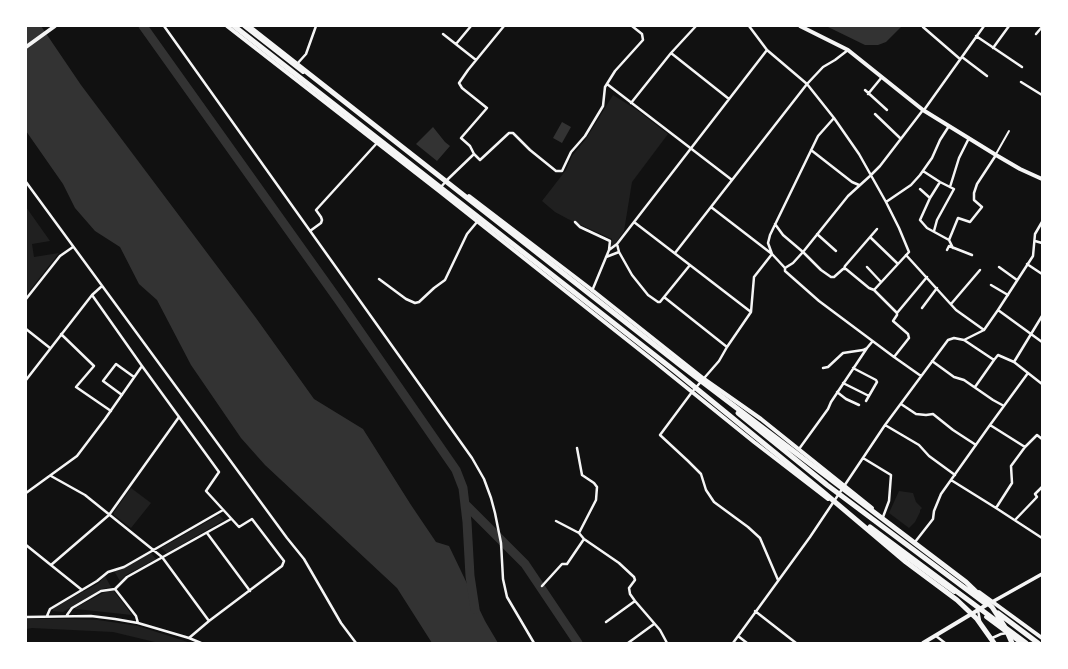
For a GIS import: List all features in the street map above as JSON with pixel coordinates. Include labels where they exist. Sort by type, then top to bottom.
[{"type":"highway","points":[[234,26],[668,366],[822,491],[906,562],[968,609],[982,625],[994,643]]},
{"type":"highway","points":[[248,26],[680,365],[976,590],[996,612],[1012,643]]},
{"type":"highway","points":[[680,365],[833,489],[1038,643]]},
{"type":"highway","points":[[822,491],[1022,643]]},
{"type":"highway","points":[[977,608],[1026,643]]},
{"type":"main road","points":[[26,47],[55,26]]},
{"type":"main road","points":[[227,26],[439,191],[754,442],[833,503],[977,608],[1022,643]]},
{"type":"main road","points":[[244,26],[592,290],[704,379],[761,419],[915,542],[992,602],[1042,638]]},
{"type":"main road","points":[[800,26],[848,50],[924,110],[996,155],[1020,169],[1042,179]]},
{"type":"main road","points":[[923,643],[977,608],[992,602]]},
{"type":"street","points":[[164,26],[472,458],[484,479],[495,513],[507,597],[534,643]]},
{"type":"street","points":[[295,66],[306,54],[316,26]]},
{"type":"street","points":[[456,44],[471,26]]},
{"type":"street","points":[[504,26],[459,83],[462,88],[486,108],[461,138],[470,146],[474,154],[480,160],[510,133],[513,133],[530,150],[556,171],[562,170],[571,152],[585,136],[602,106],[605,88],[615,71],[643,40],[642,34],[632,26]]},
{"type":"street","points":[[631,103],[671,53],[696,26]]},
{"type":"street","points":[[749,26],[767,50],[806,84],[834,118],[859,154],[886,202],[909,252],[874,290]]},
{"type":"street","points":[[785,268],[793,263],[803,252],[848,196],[870,176],[924,110],[984,26]]},
{"type":"street","points":[[993,48],[1009,26]]},
{"type":"street","points":[[923,27],[961,58],[988,76]]},
{"type":"street","points":[[1036,34],[1042,27]]},
{"type":"street","points":[[443,34],[476,60]]},
{"type":"street","points":[[976,36],[1022,67]]},
{"type":"street","points":[[609,250],[617,244],[767,50]]},
{"type":"street","points":[[675,253],[806,84],[822,67],[836,60],[848,50]]},
{"type":"street","points":[[671,53],[729,99]]},
{"type":"street","points":[[868,94],[882,77]]},
{"type":"street","points":[[1021,82],[1042,95]]},
{"type":"street","points":[[607,84],[732,180]]},
{"type":"street","points":[[865,90],[887,110]]},
{"type":"street","points":[[875,114],[900,138]]},
{"type":"street","points":[[772,254],[768,243],[770,235],[818,136],[834,118]]},
{"type":"street","points":[[886,202],[911,185],[923,171],[932,158],[940,140],[949,126]]},
{"type":"street","points":[[949,240],[958,218],[970,222],[982,207],[974,200],[974,193],[977,184],[1010,131]]},
{"type":"street","points":[[950,187],[959,158],[969,138]]},
{"type":"street","points":[[310,231],[321,223],[322,220],[322,217],[316,210],[377,143]]},
{"type":"street","points":[[811,150],[852,182],[859,185]]},
{"type":"street","points":[[439,191],[447,180],[474,154]]},
{"type":"street","points":[[923,171],[954,189],[934,231]]},
{"type":"street","points":[[940,182],[930,198],[920,220],[927,228],[949,240],[953,248]]},
{"type":"street","points":[[26,183],[304,559],[341,623],[356,643]]},
{"type":"street","points":[[920,189],[930,198]]},
{"type":"street","points":[[711,207],[772,254],[785,268],[785,271],[819,301],[872,342],[921,376]]},
{"type":"street","points":[[379,279],[406,299],[415,303],[419,302],[444,280],[467,234],[477,222]]},
{"type":"street","points":[[575,222],[580,227],[610,240],[609,250],[592,290],[581,304]]},
{"type":"street","points":[[634,222],[751,312]]},
{"type":"street","points":[[964,340],[984,330],[1008,295],[1033,256],[1035,234],[1042,222]]},
{"type":"street","points":[[776,224],[783,235],[821,270],[831,277],[834,277],[844,269],[877,229]]},
{"type":"street","points":[[817,234],[836,251]]},
{"type":"street","points":[[870,237],[898,264]]},
{"type":"street","points":[[1035,241],[1042,243]]},
{"type":"street","points":[[617,244],[618,252],[632,275],[648,294],[658,302],[660,302],[690,264]]},
{"type":"street","points":[[947,250],[949,246],[972,255]]},
{"type":"street","points":[[26,299],[60,256],[73,247]]},
{"type":"street","points":[[606,257],[618,252]]},
{"type":"street","points":[[772,254],[754,277],[751,312],[719,361],[692,392],[660,435],[701,474],[706,490],[714,502],[748,527],[760,538],[778,580]]},
{"type":"street","points":[[906,255],[956,310],[984,330]]},
{"type":"street","points":[[1027,264],[1042,274]]},
{"type":"street","points":[[867,266],[881,282]]},
{"type":"street","points":[[999,267],[1017,280]]},
{"type":"street","points":[[844,269],[852,273],[869,288],[874,290],[897,313]]},
{"type":"street","points":[[951,304],[980,270]]},
{"type":"street","points":[[894,357],[909,338],[908,334],[893,321],[897,313],[927,278]]},
{"type":"street","points":[[992,285],[1008,295]]},
{"type":"street","points":[[26,380],[92,295],[102,286]]},
{"type":"street","points":[[922,308],[937,288]]},
{"type":"street","points":[[92,295],[219,472],[206,491],[239,527],[252,519],[284,561],[282,566],[250,592],[209,621],[189,638]]},
{"type":"street","points":[[664,297],[727,347]]},
{"type":"street","points":[[998,310],[1042,342]]},
{"type":"street","points":[[1014,362],[1042,316]]},
{"type":"street","points":[[26,329],[50,348]]},
{"type":"street","points":[[61,334],[94,366],[76,387],[111,411]]},
{"type":"street","points":[[733,643],[833,503],[885,425],[948,340],[954,338],[964,340],[994,360]]},
{"type":"street","points":[[799,449],[828,409],[843,383],[872,342]]},
{"type":"street","points":[[823,368],[828,367],[843,353],[867,348]]},
{"type":"street","points":[[975,387],[998,355],[1014,362],[1042,384]]},
{"type":"street","points":[[932,361],[954,377],[964,380],[992,400],[1004,406]]},
{"type":"street","points":[[122,395],[103,381],[116,364],[134,377]]},
{"type":"street","points":[[26,493],[77,456],[111,411],[142,366]]},
{"type":"street","points":[[853,368],[876,380],[877,382],[866,402]]},
{"type":"street","points":[[915,542],[933,519],[934,511],[941,494],[1028,373]]},
{"type":"street","points":[[843,383],[869,396]]},
{"type":"street","points":[[838,392],[846,399],[859,404]]},
{"type":"street","points":[[901,404],[916,414],[933,414],[952,430],[976,446]]},
{"type":"street","points":[[51,565],[109,515],[179,417]]},
{"type":"street","points":[[885,425],[919,445],[929,456],[955,475]]},
{"type":"street","points":[[990,425],[1025,447]]},
{"type":"street","points":[[996,508],[1012,483],[1011,466],[1025,447],[1037,435],[1042,439]]},
{"type":"street","points":[[577,448],[582,475],[594,482],[597,487],[596,500],[579,533]]},
{"type":"street","points":[[863,458],[891,475],[889,501],[883,517]]},
{"type":"street","points":[[51,476],[85,495],[154,549],[162,557],[209,621]]},
{"type":"street","points":[[951,480],[1042,538]]},
{"type":"street","points":[[1014,520],[1037,497],[1035,494],[1042,487]]},
{"type":"street","points":[[47,616],[50,609],[97,581],[108,572],[124,566],[223,510]]},
{"type":"street","points":[[67,615],[72,608],[101,591],[115,589],[127,577],[231,519]]},
{"type":"street","points":[[556,522],[579,533],[584,539],[620,563],[634,577],[635,580],[629,588],[630,594],[660,630],[666,643]]},
{"type":"street","points":[[207,533],[250,592]]},
{"type":"street","points":[[542,586],[562,564],[567,564],[584,539]]},
{"type":"street","points":[[26,545],[82,590]]},
{"type":"street","points":[[992,602],[1042,574]]},
{"type":"street","points":[[115,589],[136,616],[138,623]]},
{"type":"street","points":[[606,622],[635,601]]},
{"type":"street","points":[[977,608],[980,622],[990,641],[1001,634],[1008,633]]},
{"type":"street","points":[[755,611],[796,643]]},
{"type":"street","points":[[26,617],[67,615],[91,616],[138,623],[189,638],[200,643]]},
{"type":"street","points":[[628,643],[654,624]]},
{"type":"street","points":[[738,636],[747,643]]},
{"type":"street","points":[[936,636],[945,643]]},
{"type":"shaded area","points":[[26,26],[41,26],[81,85],[256,318],[314,399],[363,429],[436,542],[449,546],[485,621],[498,643],[432,643],[397,588],[265,465],[241,438],[191,365],[157,300],[139,284],[120,247],[95,231],[75,208],[63,184],[26,131]]},
{"type":"shaded area","points":[[826,26],[902,26],[886,42],[878,45],[865,45]]},
{"type":"shaded area","points":[[613,95],[637,110],[668,134],[632,182],[624,231],[615,244],[611,247],[612,239],[555,212],[542,201],[566,170],[572,156],[586,139]]},
{"type":"shaded area","points":[[562,122],[571,127],[562,143],[553,138]]},
{"type":"shaded area","points":[[433,127],[450,146],[437,161],[416,144]]},
{"type":"shaded area","points":[[26,207],[50,241],[32,244],[34,257],[59,253],[26,295]]},
{"type":"shaded area","points":[[131,488],[151,503],[131,528],[114,515],[114,512]]},
{"type":"shaded area","points":[[899,491],[913,493],[916,502],[922,508],[915,522],[909,528],[889,513]]},
{"type":"shaded area","points":[[219,515],[224,520],[167,553],[161,548]]},
{"type":"shaded area","points":[[151,553],[156,559],[126,575],[120,581],[114,571],[122,569]]},
{"type":"shaded area","points":[[105,576],[111,587],[102,589],[63,612],[53,611],[52,609],[99,583]]},
{"type":"shaded area","points":[[113,590],[132,615],[75,608],[103,593]]},
{"type":"shaded area","points":[[26,620],[98,620],[138,626],[191,643],[159,643],[113,632],[32,628],[26,629]]},
{"type":"waterway","points":[[143,26],[339,301],[456,470],[463,488],[467,522],[470,576],[475,609]]},
{"type":"waterway","points":[[465,504],[525,564],[578,643]]}]
